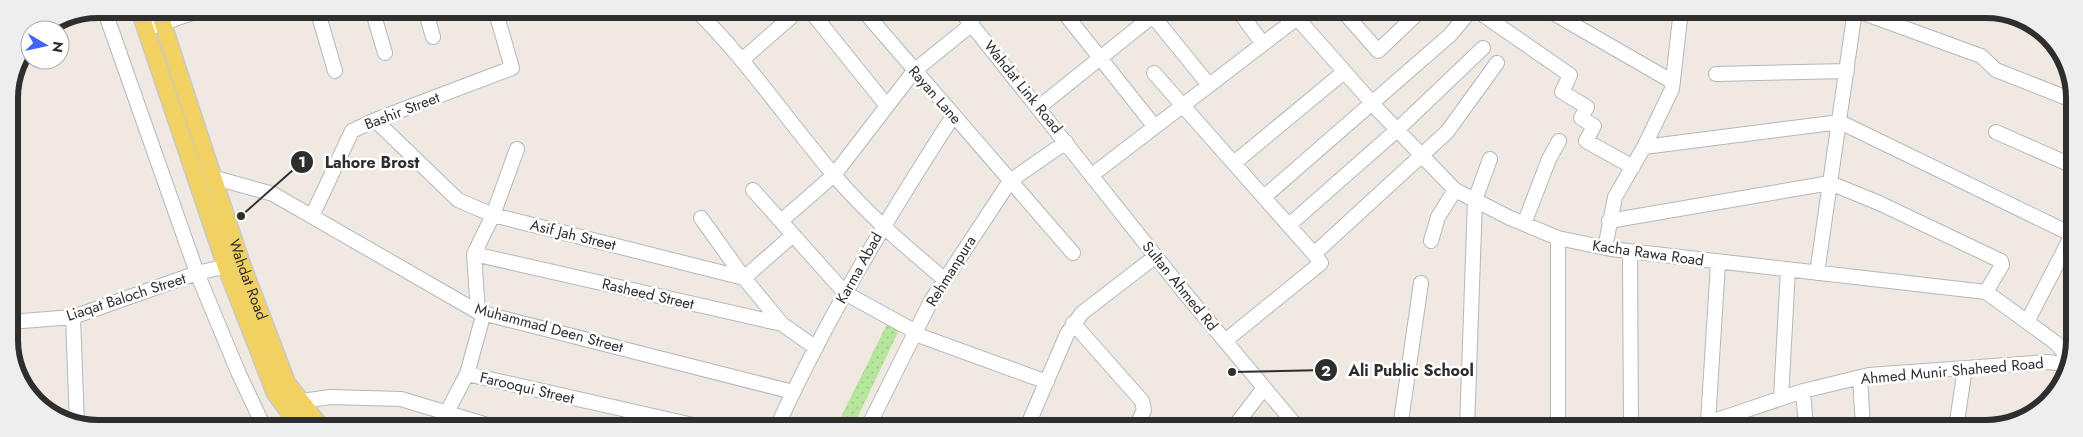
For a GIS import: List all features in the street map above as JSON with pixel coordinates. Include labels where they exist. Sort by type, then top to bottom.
[{"type":"main road","name":"Wahdat Road","points":[[143,18],[234,265],[275,393],[295,420]]},
{"type":"main road","name":"Wahdat Road","points":[[161,18],[212,177],[234,265],[287,383],[316,420]]},
{"type":"street","points":[[107,18],[197,273],[239,374],[261,420]]},
{"type":"street","points":[[146,28],[158,18]]},
{"type":"street","points":[[320,18],[335,71]]},
{"type":"street","points":[[375,18],[385,53]]},
{"type":"street","points":[[428,18],[433,36]]},
{"type":"street","name":"Bashir Street","points":[[312,216],[352,131],[374,120],[512,68],[498,18]]},
{"type":"street","points":[[704,18],[742,60],[834,175],[882,227],[944,279]]},
{"type":"street","points":[[742,60],[790,18]]},
{"type":"street","points":[[816,18],[887,106]]},
{"type":"street","name":"Rayan Lane","points":[[870,18],[1073,253]]},
{"type":"street","points":[[781,221],[834,175],[914,71],[966,18]]},
{"type":"street","name":"Wahdat Link Road","points":[[971,18],[1066,142]]},
{"type":"street","points":[[1068,18],[1155,127]]},
{"type":"street","points":[[1039,107],[1147,18]]},
{"type":"street","points":[[1159,18],[1209,85]]},
{"type":"street","points":[[1244,18],[1262,44]]},
{"type":"street","points":[[1092,175],[1262,44],[1289,18]]},
{"type":"street","name":"Kacha Rawa Road","points":[[1297,18],[1372,103],[1455,190],[1524,224],[1558,238],[1630,252],[1986,292],[2056,343],[2064,353]]},
{"type":"street","points":[[1349,18],[1378,51],[1413,18]]},
{"type":"street","points":[[1264,197],[1450,35],[1464,18]]},
{"type":"street","points":[[1488,18],[1570,75],[1562,92],[1587,107],[1581,118],[1594,126],[1586,141],[1633,166]]},
{"type":"street","points":[[1562,18],[1673,82]]},
{"type":"street","points":[[1605,248],[1614,198],[1644,147],[1672,89],[1680,18]]},
{"type":"street","points":[[1817,272],[1854,18]]},
{"type":"street","points":[[1877,18],[1981,56],[1996,70],[2066,98]]},
{"type":"street","points":[[1288,225],[1397,130],[1483,48]]},
{"type":"street","points":[[1314,254],[1447,132],[1497,63]]},
{"type":"street","points":[[1716,74],[1847,71]]},
{"type":"street","points":[[1234,163],[1344,72]]},
{"type":"street","points":[[1154,73],[1321,263],[1225,341]]},
{"type":"street","name":"Karma Abad","points":[[780,420],[845,293],[882,227],[953,116]]},
{"type":"street","name":"Asif Jah Street","points":[[374,120],[458,200],[493,215],[744,278]]},
{"type":"street","points":[[1644,147],[1840,122],[2066,232]]},
{"type":"street","points":[[1996,132],[2066,163]]},
{"type":"street","points":[[1524,224],[1549,159],[1559,141]]},
{"type":"street","name":"Sultan Ahmed Rd","points":[[1066,142],[1156,256],[1291,420]]},
{"type":"street","name":"Rehmanpura","points":[[872,420],[944,279],[1010,181],[1066,142]]},
{"type":"street","name":"Farooqui Street","points":[[517,149],[493,215],[474,254],[478,312],[483,316],[467,374],[671,420]]},
{"type":"street","points":[[1467,420],[1474,200],[1490,159]]},
{"type":"street","name":"Muhammad Deen Street","points":[[212,177],[273,194],[478,312],[793,392]]},
{"type":"street","points":[[1610,221],[1830,183],[1879,203],[2001,261],[2002,265],[1986,292]]},
{"type":"street","points":[[753,190],[845,293],[915,333],[1047,382]]},
{"type":"street","points":[[1431,241],[1438,217],[1455,190]]},
{"type":"street","points":[[700,218],[744,278],[782,324]]},
{"type":"street","points":[[744,278],[793,235]]},
{"type":"street","points":[[1558,238],[1558,420]]},
{"type":"street","points":[[2027,322],[2066,247]]},
{"type":"street","points":[[1630,252],[1631,420]]},
{"type":"street","name":"Rasheed Street","points":[[474,254],[782,324],[816,348]]},
{"type":"street","points":[[1030,420],[1073,323],[1082,313],[1156,256]]},
{"type":"street","points":[[1708,420],[1718,263]]},
{"type":"street","name":"Liaqat Baloch Street","points":[[18,321],[73,317],[197,273],[234,265]]},
{"type":"street","points":[[1781,398],[1788,270]]},
{"type":"street","points":[[1401,420],[1421,283]]},
{"type":"street","points":[[73,317],[77,416]]},
{"type":"street","points":[[1073,323],[1142,401],[1144,410],[1139,420]]},
{"type":"street","name":"Ahmed Munir Shaheed Road","points":[[1714,420],[1803,390],[1860,377],[2047,362],[2061,363]]},
{"type":"street","points":[[1957,420],[1965,368]]},
{"type":"street","points":[[447,412],[467,374]]},
{"type":"street","points":[[1860,377],[1862,420]]},
{"type":"street","points":[[1240,420],[1264,388]]},
{"type":"street","points":[[1803,390],[1805,420]]},
{"type":"street","points":[[301,401],[331,397],[401,399],[472,420]]},
{"type":"green space","points":[[889,320],[900,328],[856,420],[839,420]]},
{"type":"place","name":"Lahore Brost","points":[[241,216]]},
{"type":"place","name":"Ali Public School","points":[[1232,372]]}]
